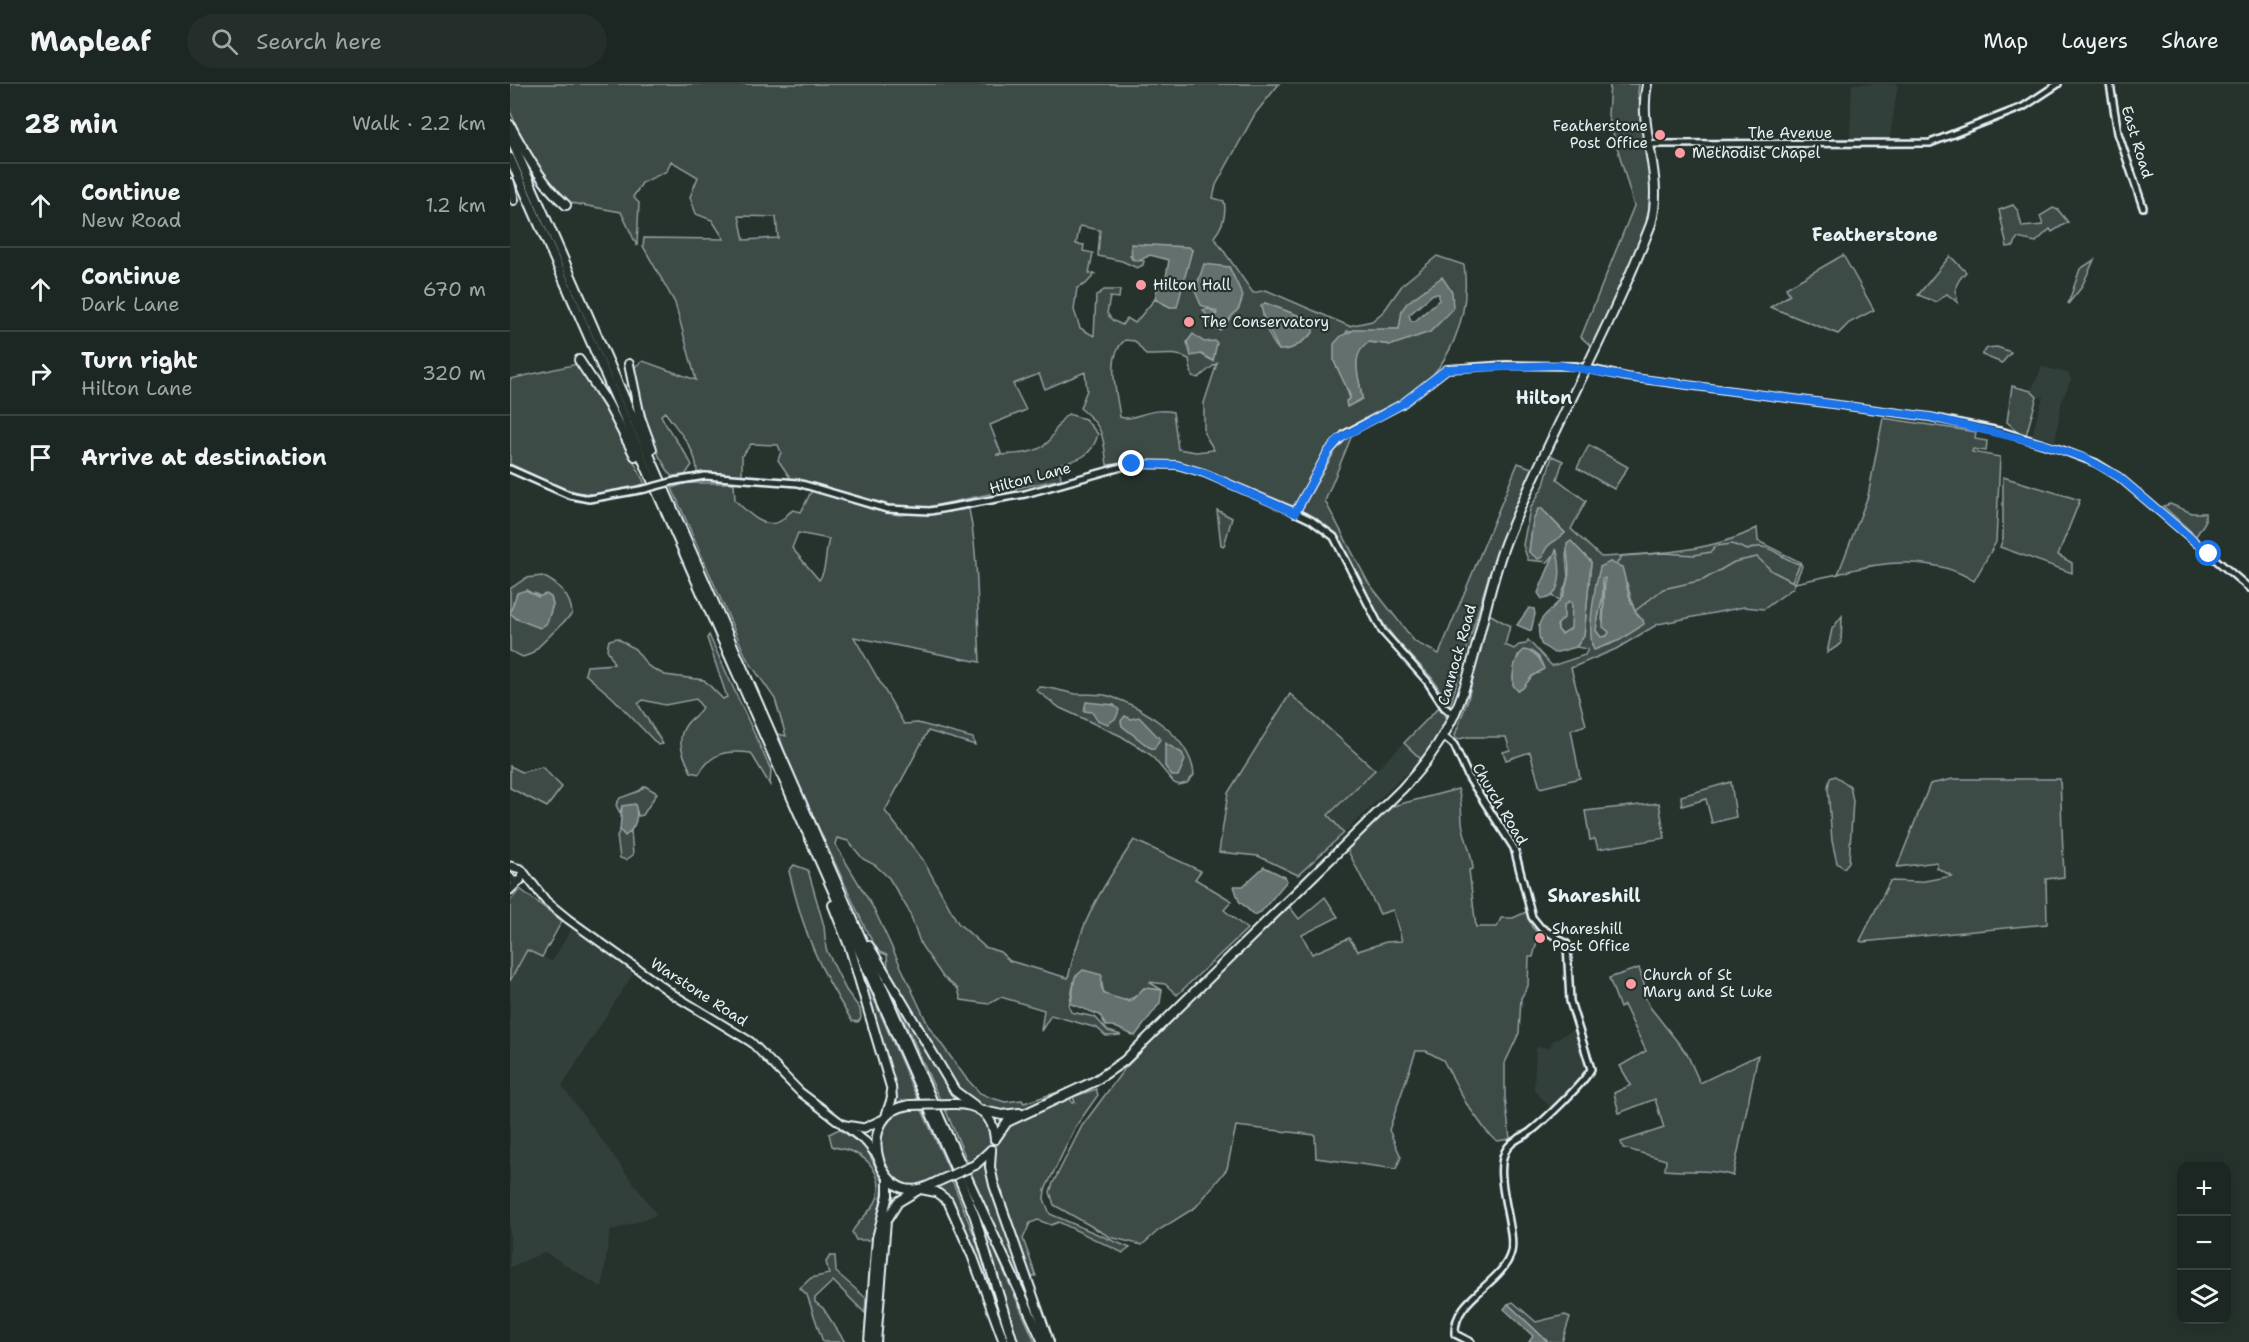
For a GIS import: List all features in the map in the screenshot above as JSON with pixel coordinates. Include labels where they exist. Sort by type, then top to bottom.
[{"type":"highway","name":"Cannock Road","points":[[995,1139],[1003,1125],[1025,1112],[1095,1081],[1141,1046],[1214,970],[1402,789],[1430,757],[1443,736],[1454,715],[1506,542],[1652,224],[1657,199],[1657,181],[1646,102],[1647,84]]},
{"type":"highway","points":[[510,125],[529,160],[553,193],[566,205]]},
{"type":"highway","points":[[510,137],[1038,1342]]},
{"type":"highway","points":[[510,158],[975,1217],[1013,1342]]},
{"type":"highway","points":[[510,183],[514,200]]},
{"type":"highway","points":[[579,360],[608,404],[671,527]]},
{"type":"highway","points":[[629,364],[640,417],[680,522]]},
{"type":"highway","points":[[824,872],[891,1087],[892,1098],[887,1113],[881,1120],[876,1137],[880,1160],[888,1179],[888,1195],[877,1239],[868,1342]]},
{"type":"highway","points":[[849,911],[955,1091],[982,1110],[993,1125],[995,1139],[990,1167],[994,1185],[1049,1342]]},
{"type":"highway","points":[[887,1113],[910,1105],[974,1105]]},
{"type":"highway","name":"Cannock Road","points":[[982,1110],[1002,1115],[1025,1112]]},
{"type":"highway","points":[[876,1342],[886,1221],[898,1202],[919,1189],[975,1165],[992,1150]]},
{"type":"highway","points":[[888,1179],[901,1188],[936,1192],[948,1201],[972,1255],[1004,1342]]},
{"type":"highway","points":[[1007,1268],[1043,1342]]},
{"type":"main road","points":[[510,883],[511,872],[523,872],[519,881],[510,890]]},
{"type":"main road","name":"Warstone Road","points":[[511,872],[519,881],[535,888]]},
{"type":"main road","name":"Warstone Road","points":[[523,872],[535,888],[568,919],[660,986],[751,1042],[800,1092],[866,1142],[880,1160]]},
{"type":"main road","points":[[843,1125],[861,1128],[881,1120]]},
{"type":"street","name":"The Avenue","points":[[1651,144],[1930,143],[2023,107],[2058,84]]},
{"type":"street","name":"East Road","points":[[2110,84],[2118,133],[2143,207]]},
{"type":"street","points":[[1295,513],[1328,452],[1339,439],[1402,404],[1447,369],[1545,364],[1930,417],[2004,432],[2062,450],[2096,464],[2119,477],[2249,588]]},
{"type":"street","name":"Hilton Lane","points":[[510,469],[569,495],[589,499],[705,476],[798,483],[887,509],[930,511],[1025,494],[1114,467],[1177,465],[1229,482],[1311,520],[1334,537],[1382,631],[1427,681],[1444,707],[1454,715]]},
{"type":"street","name":"Church Road","points":[[1443,736],[1454,745],[1469,778],[1514,848],[1532,917],[1540,927],[1567,944],[1570,1001],[1591,1069],[1551,1113],[1510,1144],[1504,1156],[1502,1172],[1511,1251],[1499,1271],[1467,1305],[1457,1321],[1455,1334],[1471,1342]]},
{"type":"shaded area","points":[[510,84],[1279,84],[1255,114],[1216,185],[1213,198],[1224,201],[1225,211],[1220,229],[1214,237],[1253,293],[1266,290],[1349,326],[1372,321],[1384,311],[1403,284],[1437,256],[1464,265],[1464,304],[1454,341],[1434,373],[1404,399],[1357,425],[1331,445],[1293,506],[1224,479],[1182,466],[1159,463],[1107,465],[1101,433],[1094,421],[1080,408],[1087,390],[1085,372],[1045,389],[1039,374],[1013,384],[1026,410],[990,425],[1001,453],[996,455],[1031,452],[1043,446],[1051,438],[1061,420],[1068,414],[1085,419],[1098,434],[1089,452],[1084,456],[1059,464],[1061,479],[928,507],[897,507],[791,479],[778,460],[781,452],[778,445],[751,444],[742,456],[742,477],[697,474],[691,449],[665,412],[661,415],[664,422],[692,465],[685,475],[671,476],[659,456],[630,370],[643,361],[696,380],[675,303],[643,246],[644,238],[724,239],[712,220],[696,214],[690,197],[698,177],[671,161],[667,171],[642,183],[633,197],[639,203],[637,246],[621,212],[571,203],[554,191],[532,160],[510,111]],"holes":[[[739,216],[776,217],[778,238],[744,240]],[[1080,226],[1100,230],[1098,256],[1122,261],[1137,268],[1143,265],[1144,261],[1132,259],[1130,256],[1192,250],[1170,307],[1155,299],[1135,323],[1127,318],[1122,325],[1112,320],[1107,313],[1110,297],[1119,298],[1120,290],[1104,290],[1096,296],[1094,336],[1080,328],[1074,310],[1077,288],[1086,284],[1095,274],[1089,273],[1093,253],[1083,251],[1084,245],[1076,244]],[[1229,267],[1241,296],[1239,306],[1215,328],[1209,321],[1217,312],[1204,306],[1199,277]],[[1442,278],[1436,327],[1392,345],[1368,342],[1358,355],[1357,362],[1362,399],[1350,399],[1334,361],[1347,331],[1399,329],[1407,303]],[[1265,303],[1305,318],[1313,324],[1279,350],[1266,327],[1263,308]],[[1125,340],[1135,341],[1146,355],[1173,354],[1189,359],[1192,376],[1198,378],[1217,363],[1204,403],[1204,433],[1214,450],[1196,452],[1178,449],[1173,412],[1157,411],[1120,417],[1114,376],[1115,356]]]},
{"type":"shaded area","points":[[1610,84],[1639,84],[1638,93],[1649,164],[1650,193],[1641,242],[1592,347],[1581,337],[1634,206],[1608,115]]},
{"type":"shaded area","points":[[1852,84],[1898,84],[1890,137],[1883,141],[1850,141]]},
{"type":"shaded area","points":[[2013,205],[2018,211],[2022,227],[2043,225],[2040,216],[2053,208],[2058,210],[2068,222],[2052,232],[2050,229],[2036,242],[2017,238],[2014,246],[2007,247],[1999,210]]},
{"type":"shaded area","points":[[1131,244],[1189,247],[1192,250],[1177,307],[1170,307],[1155,299],[1158,284],[1165,283],[1169,260],[1150,255],[1139,261],[1132,259]]},
{"type":"shaded area","points":[[1843,255],[1874,310],[1849,323],[1838,334],[1770,307],[1790,295],[1786,288]]},
{"type":"shaded area","points":[[1950,256],[1966,272],[1956,286],[1958,303],[1947,294],[1936,302],[1918,295]]},
{"type":"shaded area","points":[[2094,260],[2081,288],[2068,304],[2080,269]]},
{"type":"shaded area","points":[[1204,264],[1229,267],[1243,296],[1239,308],[1220,330],[1215,328],[1203,310],[1210,309],[1216,315],[1217,312],[1201,305],[1195,291]]},
{"type":"shaded area","points":[[1442,277],[1452,292],[1453,309],[1430,332],[1392,345],[1369,342],[1362,348],[1358,354],[1357,369],[1362,399],[1347,407],[1346,401],[1350,399],[1350,395],[1334,361],[1334,344],[1341,336],[1356,329],[1399,329],[1402,310],[1407,303]],"holes":[[[1433,294],[1439,294],[1439,300],[1415,321],[1411,321],[1409,315]]]},
{"type":"shaded area","points":[[1265,303],[1305,318],[1313,324],[1313,333],[1293,347],[1279,350],[1264,319],[1261,306]]},
{"type":"shaded area","points":[[1193,334],[1204,342],[1215,341],[1217,343],[1213,361],[1201,354],[1191,356],[1187,342]]},
{"type":"shaded area","points":[[1997,347],[2011,352],[2002,363],[1982,355],[1987,348]]},
{"type":"shaded area","points":[[577,364],[620,434],[645,484],[622,491],[583,493],[558,486],[510,464],[510,379]]},
{"type":"shaded area","points":[[2042,367],[2068,373],[2071,379],[2062,400],[2055,441],[2032,435],[2043,397],[2037,397],[2031,391]]},
{"type":"shaded area","points":[[2012,386],[2031,391],[2037,397],[2026,435],[2007,422]]},
{"type":"shaded area","points":[[1883,418],[1976,432],[1975,439],[1987,441],[1986,451],[1973,449],[1972,452],[2000,457],[1996,542],[1974,581],[1942,567],[1907,563],[1871,566],[1838,574],[1868,496]]},
{"type":"shaded area","points":[[1352,435],[1325,501],[1368,582],[1415,642],[1439,654],[1518,463],[1534,469],[1488,578],[1450,706],[1432,678],[1396,640],[1373,610],[1335,534],[1301,511],[1339,444]]},
{"type":"shaded area","points":[[1589,445],[1628,467],[1614,489],[1577,468]]},
{"type":"shaded area","points":[[1552,456],[1563,461],[1557,479],[1586,501],[1571,529],[1601,557],[1661,553],[1701,547],[1740,536],[1757,528],[1758,541],[1800,562],[1802,566],[1793,588],[1764,609],[1744,607],[1658,624],[1616,649],[1571,668],[1586,725],[1571,730],[1580,778],[1540,788],[1530,752],[1506,760],[1503,752],[1510,750],[1506,737],[1467,737],[1456,740],[1455,735],[1468,699],[1487,618],[1491,615],[1510,626],[1505,645],[1514,649],[1526,644],[1528,640],[1552,666],[1585,655],[1588,649],[1576,647],[1584,636],[1591,562],[1571,542],[1566,554],[1568,578],[1560,600],[1551,596],[1558,580],[1557,551],[1548,562],[1528,560],[1523,545],[1530,509],[1544,485]],"holes":[[[1547,514],[1565,533],[1544,548],[1529,552],[1533,521]],[[1610,562],[1627,583],[1639,628],[1609,645],[1592,645],[1596,583]],[[1531,651],[1539,657],[1539,673],[1513,677],[1518,655]]]},
{"type":"shaded area","points":[[2003,477],[2080,500],[2058,555],[2072,563],[2072,573],[2000,547],[2003,539]]},
{"type":"shaded area","points":[[686,483],[734,483],[735,500],[756,519],[769,523],[782,520],[793,510],[801,512],[812,490],[874,510],[899,515],[969,509],[976,566],[980,662],[854,637],[904,724],[918,723],[973,738],[975,745],[928,731],[885,811],[923,860],[958,923],[985,947],[1000,952],[1010,961],[1068,978],[1086,922],[1112,874],[1134,840],[1201,871],[1195,879],[1232,901],[1224,910],[1247,929],[1177,995],[1165,984],[1149,982],[1162,990],[1144,988],[1135,997],[1121,1000],[1104,994],[1101,979],[1075,977],[1069,1006],[1071,1012],[1095,1017],[1108,1031],[1121,1035],[1106,1036],[1097,1028],[1051,1015],[1041,1031],[1044,1010],[1001,997],[989,1004],[961,1000],[958,989],[943,977],[921,945],[909,911],[889,878],[875,865],[863,859],[848,841],[837,838],[835,844],[874,909],[929,1027],[966,1078],[980,1093],[1005,1102],[1022,1100],[1024,1103],[1058,1092],[1059,1094],[1022,1110],[1007,1112],[988,1109],[970,1099],[958,1087],[888,968],[887,955],[879,952],[868,934],[787,760],[779,734],[786,736],[775,699],[747,659],[672,488]],"holes":[[[798,533],[829,539],[822,576],[819,580],[792,548]]]},
{"type":"shaded area","points":[[2170,504],[2192,513],[2205,513],[2205,522],[2196,536],[2163,506]]},
{"type":"shaded area","points":[[1538,509],[1542,509],[1565,533],[1549,545],[1543,557],[1538,559],[1529,552],[1533,521]]},
{"type":"shaded area","points":[[1217,510],[1232,518],[1224,546],[1221,545]]},
{"type":"shaded area","points":[[1571,541],[1591,562],[1584,636],[1576,647],[1554,653],[1541,644],[1539,628],[1542,618],[1563,596],[1569,570],[1567,544]],"holes":[[[1569,601],[1572,603],[1571,628],[1562,634],[1557,625],[1564,618],[1564,606]]]},
{"type":"shaded area","points":[[1556,550],[1560,572],[1557,587],[1549,597],[1542,599],[1538,593]]},
{"type":"shaded area","points":[[1610,562],[1622,567],[1629,596],[1644,624],[1620,640],[1594,650],[1591,621],[1600,567]],"holes":[[[1605,578],[1603,627],[1609,632],[1607,636],[1601,637],[1596,631],[1603,592],[1602,579]]]},
{"type":"shaded area","points":[[542,576],[553,582],[563,591],[569,601],[572,614],[531,654],[523,657],[510,651],[510,589],[526,578]],"holes":[[[534,593],[553,604],[547,623],[540,628],[530,623],[513,602]]]},
{"type":"shaded area","points":[[1605,578],[1602,620],[1609,632],[1607,636],[1601,637],[1596,631],[1603,591],[1602,579]]},
{"type":"shaded area","points":[[526,590],[538,597],[546,594],[551,597],[553,604],[547,623],[540,628],[517,619],[510,613],[517,593]]},
{"type":"shaded area","points":[[1568,601],[1572,603],[1572,628],[1562,634],[1558,630],[1558,622]]},
{"type":"shaded area","points":[[1529,608],[1534,609],[1535,614],[1531,631],[1517,625]]},
{"type":"shaded area","points":[[1842,616],[1841,644],[1827,653],[1832,629]]},
{"type":"shaded area","points":[[709,635],[771,770],[770,785],[751,753],[720,754],[709,761],[699,774],[691,772],[682,749],[681,737],[686,725],[702,707],[696,699],[665,705],[643,700],[638,704],[663,744],[658,745],[613,698],[585,674],[587,666],[614,664],[607,649],[609,640],[617,638],[635,649],[648,666],[665,675],[704,680],[723,699],[727,697],[707,638]]},
{"type":"shaded area","points":[[1524,650],[1537,656],[1544,669],[1532,676],[1518,691],[1513,685],[1514,671],[1518,657]]},
{"type":"shaded area","points":[[1039,687],[1076,694],[1105,695],[1136,707],[1150,715],[1174,736],[1191,761],[1194,775],[1187,783],[1179,785],[1174,783],[1151,755],[1121,736],[1060,708],[1036,690]]},
{"type":"shaded area","points":[[1290,694],[1375,770],[1328,815],[1344,833],[1298,875],[1258,856],[1219,852],[1228,793]]},
{"type":"shaded area","points":[[1086,702],[1114,705],[1119,710],[1116,718],[1108,724],[1097,720],[1092,712],[1084,711]]},
{"type":"shaded area","points":[[1440,706],[1447,718],[1446,725],[1421,759],[1404,743]]},
{"type":"shaded area","points":[[1125,716],[1131,719],[1139,717],[1160,739],[1154,749],[1122,726],[1121,721]]},
{"type":"shaded area","points":[[1165,743],[1182,753],[1185,760],[1178,776],[1172,776],[1165,766]]},
{"type":"shaded area","points":[[1404,743],[1421,759],[1344,833],[1328,816]]},
{"type":"shaded area","points":[[510,766],[522,772],[542,767],[562,787],[547,807],[510,788]]},
{"type":"shaded area","points":[[1835,776],[1850,786],[1853,801],[1849,862],[1844,868],[1837,863],[1832,841],[1828,787],[1830,778]]},
{"type":"shaded area","points":[[1953,779],[2060,779],[2064,877],[2046,879],[2047,924],[1860,941],[1890,881],[1919,882],[1952,876],[1937,868],[1937,862],[1897,867],[1930,784]]},
{"type":"shaded area","points":[[1731,782],[1736,817],[1712,823],[1706,799],[1682,806],[1681,796]]},
{"type":"shaded area","points":[[645,786],[657,793],[643,815],[638,816],[637,811],[622,806],[620,813],[616,805],[620,798],[639,791]]},
{"type":"shaded area","points":[[1458,789],[1463,828],[1473,869],[1469,870],[1476,927],[1497,927],[1501,918],[1513,918],[1526,912],[1532,927],[1539,934],[1533,957],[1529,957],[1528,986],[1521,998],[1519,1033],[1505,1063],[1505,1097],[1510,1139],[1497,1141],[1487,1132],[1466,1103],[1443,1060],[1426,1051],[1416,1051],[1389,1130],[1401,1157],[1396,1169],[1316,1158],[1315,1135],[1236,1126],[1227,1169],[1196,1207],[1159,1230],[1142,1245],[1110,1237],[1054,1205],[1050,1192],[1053,1183],[1082,1126],[1125,1068],[1288,905],[1299,919],[1325,897],[1338,917],[1302,935],[1312,954],[1349,938],[1358,951],[1386,942],[1402,941],[1393,910],[1380,914],[1347,849],[1393,806]]},
{"type":"shaded area","points":[[1659,803],[1665,838],[1598,849],[1595,839],[1590,840],[1585,811]]},
{"type":"shaded area","points":[[635,804],[636,822],[625,836],[620,830],[622,806]]},
{"type":"shaded area","points":[[620,830],[625,835],[631,831],[633,855],[626,860],[620,858],[617,836]]},
{"type":"shaded area","points":[[794,865],[808,870],[824,926],[826,949],[846,990],[860,1009],[861,1018],[858,1022],[852,1021],[840,1002],[806,932],[789,871]]},
{"type":"shaded area","points":[[1264,867],[1285,877],[1287,881],[1261,912],[1254,915],[1239,901],[1234,886],[1243,886]]},
{"type":"shaded area","points":[[520,889],[562,921],[542,957],[527,950],[510,981],[510,901]]},
{"type":"shaded area","points":[[572,928],[634,972],[562,1086],[657,1215],[610,1231],[602,1288],[545,1252],[510,1267],[510,981],[527,949],[552,962]]},
{"type":"shaded area","points":[[856,958],[918,1100],[901,1102],[892,1106],[895,1094],[893,1079]]},
{"type":"shaded area","points":[[1639,968],[1646,991],[1643,993],[1650,1007],[1687,1054],[1700,1083],[1758,1055],[1733,1176],[1717,1172],[1665,1170],[1666,1160],[1623,1148],[1621,1142],[1664,1128],[1655,1099],[1619,1113],[1614,1093],[1631,1085],[1620,1066],[1646,1051],[1624,1005],[1620,1008],[1609,978]]},
{"type":"shaded area","points":[[1083,970],[1102,975],[1101,986],[1104,994],[1130,1002],[1144,988],[1162,990],[1160,1003],[1135,1036],[1113,1026],[1106,1026],[1100,1015],[1071,1004],[1075,977]]},
{"type":"shaded area","points":[[884,976],[954,1095],[962,1101],[940,1100]]},
{"type":"shaded area","points":[[1574,1029],[1587,1065],[1585,1074],[1552,1109],[1534,1090],[1536,1047],[1549,1048],[1553,1041]]},
{"type":"shaded area","points":[[1096,1089],[1098,1095],[1076,1126],[1045,1190],[1044,1199],[1050,1214],[1130,1248],[1123,1253],[1059,1222],[1051,1225],[1038,1220],[1030,1223],[1023,1239],[1036,1276],[1030,1278],[992,1161],[1000,1136],[1014,1122],[1070,1098],[1072,1103],[1075,1102],[1073,1097]]},
{"type":"shaded area","points":[[958,1107],[971,1109],[981,1115],[991,1131],[991,1140],[987,1149],[968,1163],[945,1109]]},
{"type":"shaded area","points":[[921,1108],[950,1172],[923,1183],[906,1185],[897,1182],[885,1166],[881,1155],[881,1133],[884,1123],[890,1116],[901,1111]]},
{"type":"shaded area","points":[[839,1129],[866,1148],[884,1184],[874,1234],[869,1240],[856,1240],[852,1232],[875,1203],[879,1188],[878,1180],[867,1161],[852,1152],[832,1146],[829,1134]]},
{"type":"shaded area","points":[[988,1161],[1036,1316],[1034,1316],[970,1172]]},
{"type":"shaded area","points":[[952,1180],[976,1240],[1008,1342],[953,1203],[932,1187]]},
{"type":"shaded area","points":[[967,1188],[977,1210],[1035,1342],[1018,1342]]},
{"type":"shaded area","points":[[830,1256],[835,1256],[836,1272],[866,1298],[865,1313],[833,1281],[815,1298],[815,1302],[823,1308],[845,1342],[823,1342],[807,1295],[800,1288],[811,1278],[829,1274],[826,1262]]},
{"type":"shaded area","points":[[1513,1302],[1536,1322],[1565,1315],[1570,1317],[1562,1342],[1548,1342],[1508,1304]]},
{"type":"shaded area","points":[[1508,1304],[1548,1342],[1529,1342],[1533,1336],[1504,1309]]},
{"type":"waterway","points":[[1617,563],[1622,556],[1664,553],[1694,555],[1711,552],[1716,546],[1732,544],[1748,550],[1762,547],[1800,564],[1792,581]]},
{"type":"waterway","points":[[1635,611],[1663,589],[1703,580],[1734,562],[1757,557],[1772,571],[1795,583],[1838,574]]},
{"type":"place","name":"Featherstone Post Office","points":[[1660,135]]},
{"type":"place","name":"Methodist Chapel","points":[[1680,153]]},
{"type":"place","name":"Hilton Hall","points":[[1141,285]]},
{"type":"place","name":"The Conservatory","points":[[1189,322]]},
{"type":"place","name":"Shareshill Post Office","points":[[1540,938]]},
{"type":"place","name":"Church of St Mary and St Luke","points":[[1631,984]]},
{"type":"district","name":"Featherstone","points":[[1875,235]]},
{"type":"district","name":"Hilton","points":[[1544,398]]},
{"type":"district","name":"Shareshill","points":[[1594,896]]},
{"type":"route","points":[[1132,464],[1177,465],[1204,473],[1229,482],[1295,513],[1328,452],[1339,439],[1402,404],[1438,373],[1447,369],[1506,365],[1576,366],[1599,373],[1930,417],[2004,432],[2074,454],[2106,469],[2143,496],[2209,554]]}]
